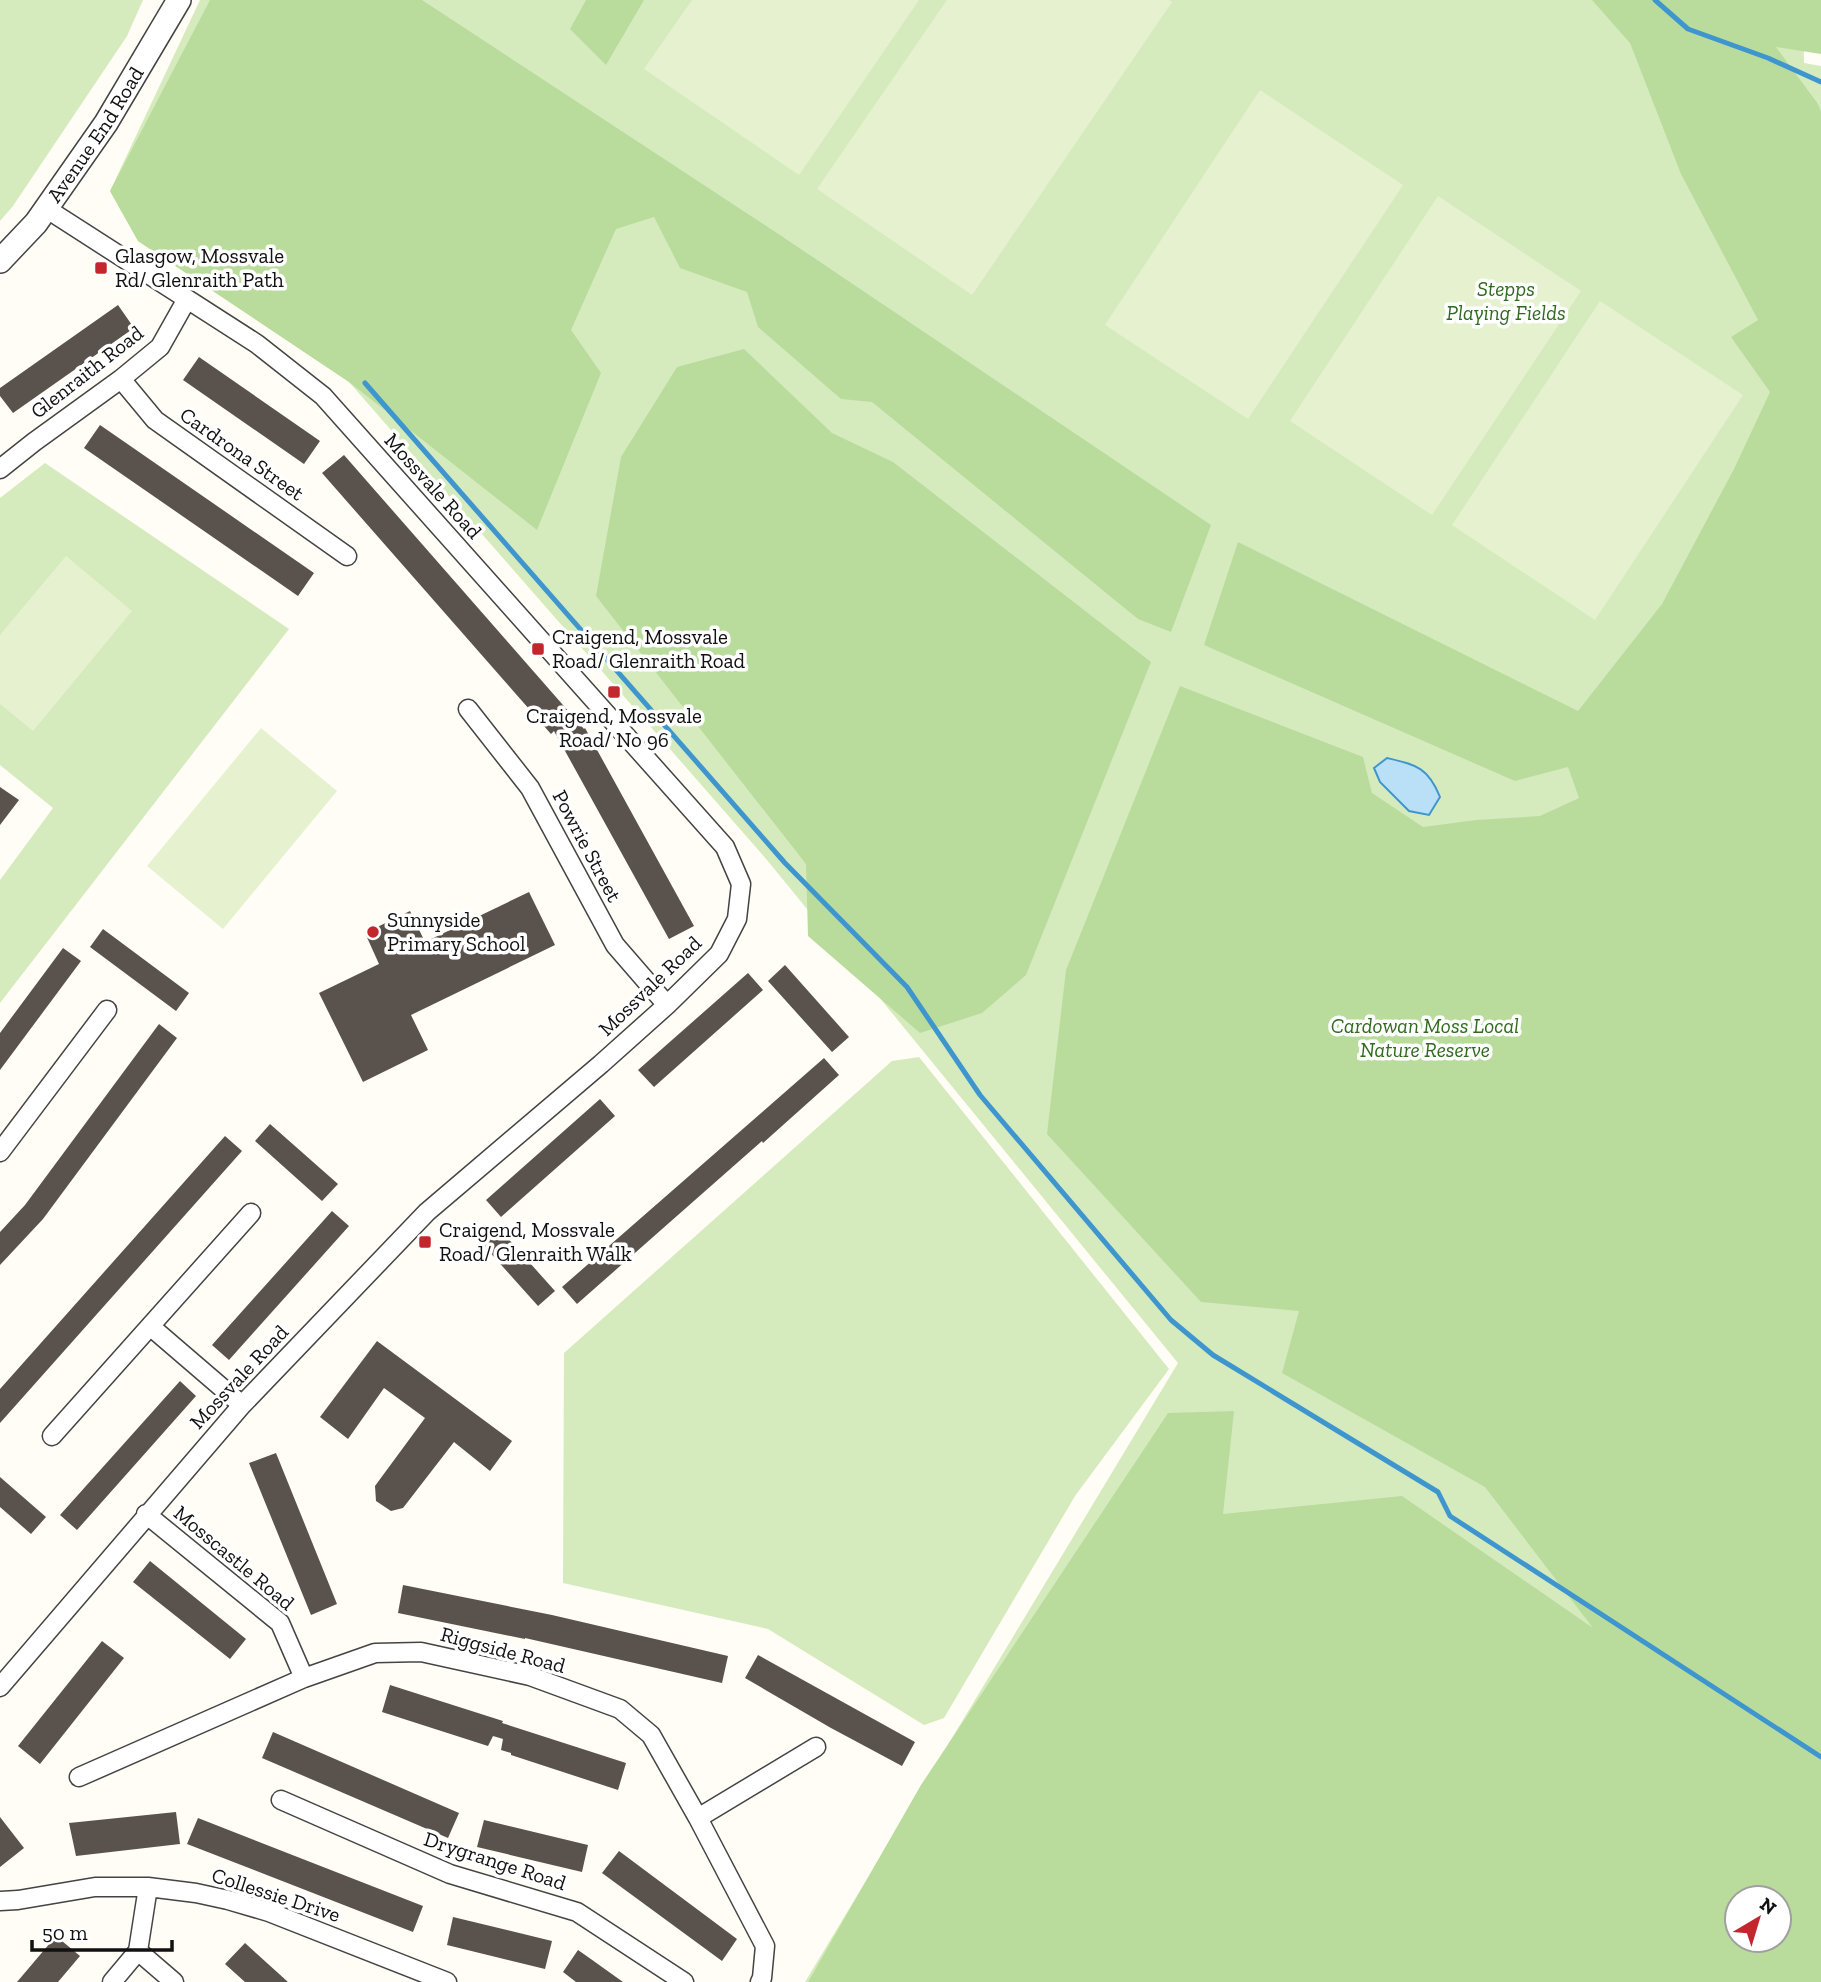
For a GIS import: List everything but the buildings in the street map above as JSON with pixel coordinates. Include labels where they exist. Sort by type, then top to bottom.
[{"type":"street","name":"Avenue End Road","points":[[0,261],[47,209],[106,123],[179,0]]},
{"type":"street","name":"Mossvale Road","points":[[0,1687],[242,1405],[427,1212],[601,1064],[719,954],[737,919],[741,884],[725,847],[323,396],[257,344],[47,209]]},
{"type":"street","name":"Glenraith Road","points":[[0,469],[160,347],[187,299]]},
{"type":"street","name":"Cardrona Street","points":[[121,379],[155,420],[347,556]]},
{"type":"street","name":"Powrie Street","points":[[468,709],[530,788],[615,945],[667,1005]]},
{"type":"street","points":[[0,1152],[107,1010]]},
{"type":"street","points":[[52,1436],[251,1213]]},
{"type":"street","points":[[150,1326],[242,1405]]},
{"type":"street","name":"Mosscastle Road","points":[[146,1514],[280,1623],[304,1678]]},
{"type":"street","name":"Riggside Road","points":[[79,1777],[304,1678],[375,1653],[421,1652],[530,1676],[620,1709],[651,1735],[765,1946],[760,1982]]},
{"type":"street","points":[[698,1818],[817,1747]]},
{"type":"street","name":"Drygrange Road","points":[[281,1800],[450,1874],[577,1912],[684,1982]]},
{"type":"street","name":"Collessie Drive","points":[[0,1901],[95,1887],[148,1887],[196,1893],[268,1912],[447,1982]]},
{"type":"street","points":[[111,1982],[138,1951],[148,1887]]},
{"type":"street","points":[[138,1951],[174,1982]]},
{"type":"green space","points":[[0,0],[143,0],[127,36],[13,206],[0,221]]},
{"type":"green space","name":"Cardowan Moss Local Nature Reserve","points":[[200,0],[1803,0],[1804,63],[1821,66],[1821,1982],[805,1982],[1178,1363],[767,860],[349,382],[138,241],[110,191]]},
{"type":"green space","points":[[210,0],[422,0],[780,235],[1211,525],[1171,632],[1138,619],[872,402],[841,399],[758,327],[747,292],[680,268],[654,217],[616,229],[571,330],[601,373],[537,530],[349,382],[138,241],[110,191]]},
{"type":"green space","points":[[586,0],[644,0],[606,65],[570,29]]},
{"type":"green space","points":[[692,0],[919,0],[799,175],[644,69]]},
{"type":"green space","points":[[947,0],[1172,2],[972,295],[817,189]]},
{"type":"green space","name":"Cardowan Moss Local Nature Reserve","points":[[1592,0],[1821,0],[1821,54],[1776,47],[1821,112],[1821,1982],[808,1982],[921,1785],[1168,1413],[1234,1411],[1223,1514],[1402,1496],[1593,1628],[1485,1487],[1282,1373],[1299,1311],[1201,1302],[1047,1134],[1066,970],[1180,686],[1363,757],[1372,793],[1423,827],[1540,816],[1579,798],[1568,767],[1515,781],[1204,645],[1238,542],[1578,711],[1662,604],[1734,469],[1770,392],[1731,337],[1758,320],[1681,174],[1630,43]]},
{"type":"green space","points":[[1260,90],[1403,185],[1248,419],[1105,325]]},
{"type":"green space","name":"Stepps Playing Fields","points":[[1438,196],[1581,291],[1432,515],[1290,421]]},
{"type":"green space","points":[[1600,301],[1743,395],[1595,620],[1452,525]]},
{"type":"green space","points":[[744,349],[832,433],[893,462],[1151,662],[1026,975],[982,1013],[920,1033],[808,936],[806,864],[596,596],[621,457],[677,367]]},
{"type":"green space","points":[[45,463],[289,629],[0,1003],[0,880],[53,808],[0,765],[0,498]]},
{"type":"green space","points":[[66,556],[132,611],[33,731],[0,704],[0,635]]},
{"type":"green space","points":[[261,728],[337,791],[223,929],[147,866]]},
{"type":"green space","points":[[919,1057],[1169,1369],[1075,1496],[944,1718],[924,1725],[768,1629],[563,1583],[564,1353],[892,1061]]},
{"type":"water","points":[[1387,758],[1420,769],[1431,779],[1440,797],[1429,815],[1409,811],[1380,782],[1374,768]]},
{"type":"waterway","points":[[1655,0],[1688,29],[1768,58],[1821,82]]},
{"type":"waterway","points":[[365,383],[785,863],[907,987],[980,1095],[1171,1320],[1213,1355],[1438,1492],[1450,1516],[1821,1757]]},
{"type":"place","name":"Glasgow, Mossvale Rd/ Glenraith Path","points":[[101,268]]},
{"type":"place","name":"Craigend, Mossvale Road/ Glenraith Road","points":[[538,649]]},
{"type":"place","name":"Craigend, Mossvale Road/ No 96","points":[[614,692]]},
{"type":"place","name":"Sunnyside Primary School","points":[[373,932]]},
{"type":"place","name":"Craigend, Mossvale Road/ Glenraith Walk","points":[[425,1242]]}]
